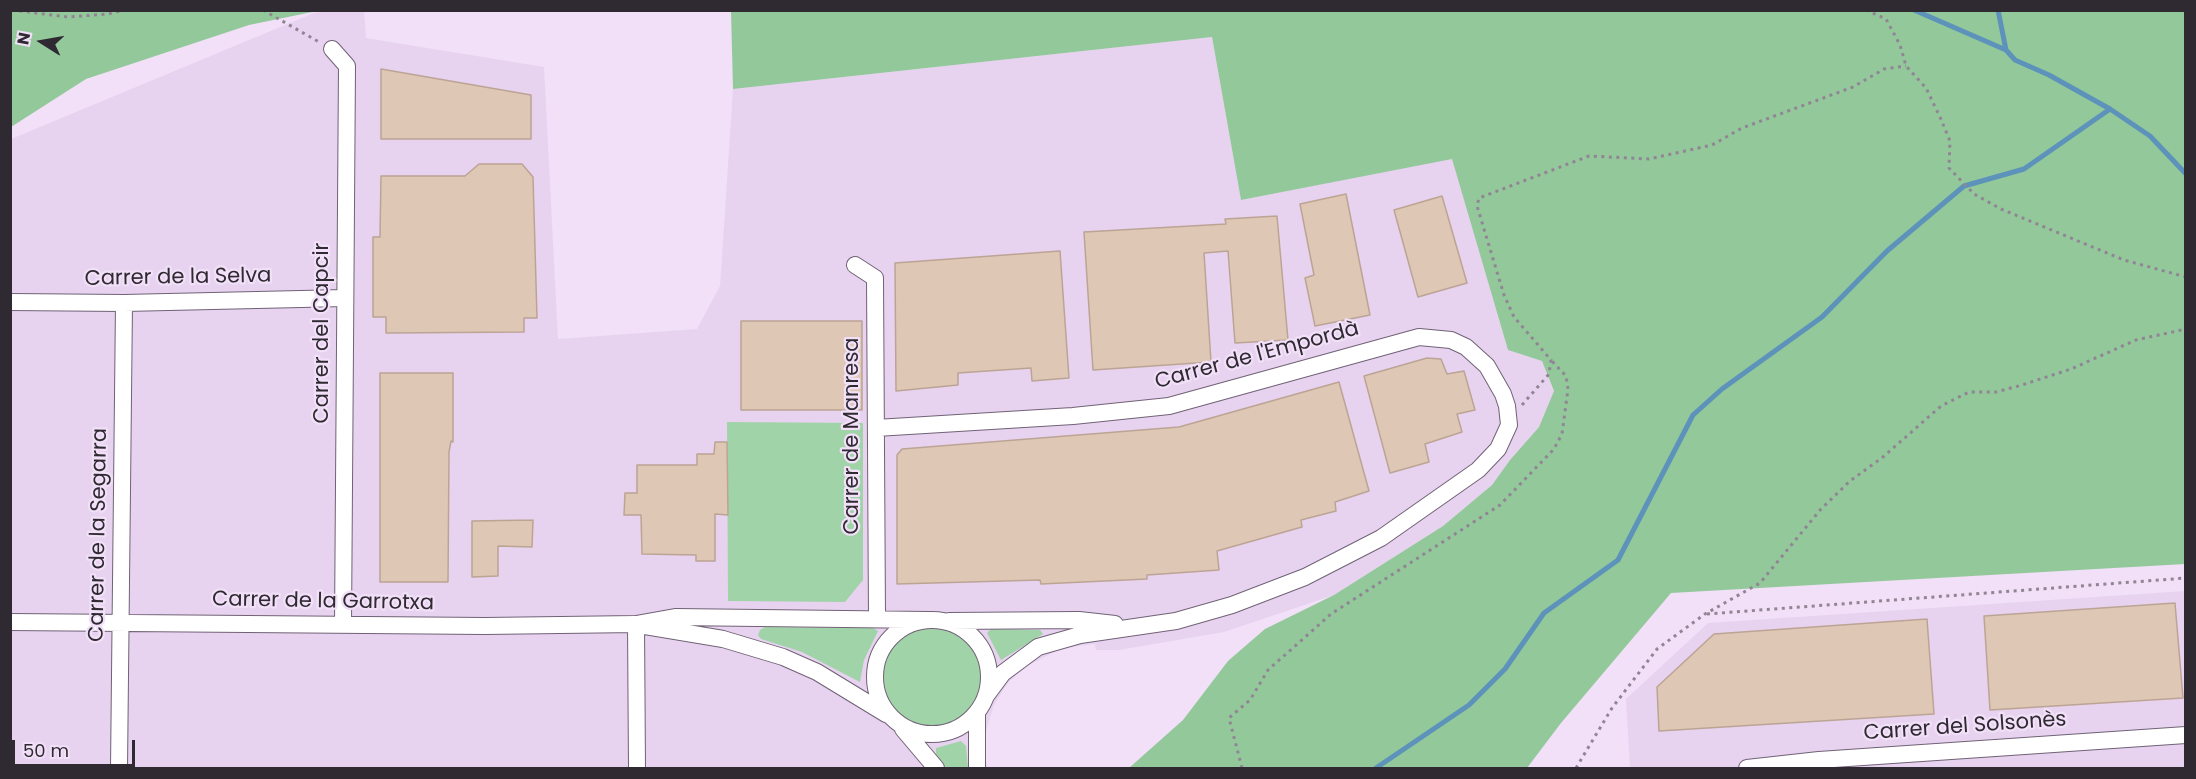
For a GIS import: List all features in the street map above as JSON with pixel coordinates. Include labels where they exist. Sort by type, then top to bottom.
[{"type":"street","name":"Carrer del Capcir","points":[[332,49],[347,66],[343,624]]},
{"type":"street","name":"Carrer de Manresa","points":[[855,265],[874,278],[877,618]]},
{"type":"street","name":"Carrer de la Selva","points":[[10,302],[124,303],[345,298]]},
{"type":"street","name":"Carrer de la Segarra","points":[[119,768],[124,303]]},
{"type":"street","name":"Carrer de l'Empordà","points":[[876,428],[1073,416],[1169,406],[1419,337],[1451,340],[1479,356],[1495,379],[1508,414]]},
{"type":"street","name":"Carrer de la Garrotxa","points":[[986,696],[1003,673],[1038,647],[1080,635],[1176,621],[1232,605],[1305,577],[1381,538],[1478,470],[1498,449],[1508,414]]},
{"type":"street","name":"Carrer de la Garrotxa","points":[[636,624],[675,617],[877,618],[936,621],[1079,620],[1139,627]]},
{"type":"street","name":"Carrer de la Garrotxa","points":[[10,621],[636,624],[723,639],[783,657],[833,681],[896,721]]},
{"type":"street","points":[[896,721],[914,732],[941,734],[961,726],[977,712],[986,696],[988,672],[982,649],[972,636],[959,627],[936,621],[912,624],[898,631],[886,643],[878,657],[875,673],[876,689],[881,704],[936,768]]},
{"type":"street","points":[[636,624],[637,768]]},
{"type":"street","points":[[977,712],[977,768]]},
{"type":"street","name":"Carrer del Solsonès","points":[[1748,768],[1819,760],[2186,735]]},
{"type":"path","points":[[12,10],[68,17],[108,14],[124,10]]},
{"type":"path","points":[[263,10],[332,49]]},
{"type":"path","points":[[1866,10],[1886,19],[1900,45],[1906,66],[1926,88],[1940,117],[1950,141],[1949,168],[1974,194],[2001,209],[2124,260],[2186,277]]},
{"type":"path","points":[[1242,768],[1229,718],[1250,700],[1268,670],[1331,614],[1500,505],[1554,449],[1562,434],[1568,388],[1566,376],[1514,317],[1504,295],[1477,207],[1479,198],[1589,156],[1649,159],[1712,145],[1742,128],[1853,87],[1884,69],[1906,66]]},
{"type":"path","points":[[1576,768],[1612,708],[1657,650],[1705,614],[1760,583],[1821,509],[1941,406],[1969,392],[1996,392],[2022,385],[2071,369],[2136,340],[2186,329]]},
{"type":"path","points":[[1508,414],[1549,374],[1551,360]]},
{"type":"path","points":[[1705,614],[2186,578]]},
{"type":"shaded area","points":[[364,11],[366,38],[544,67],[558,339],[697,329],[720,286],[733,89],[1212,37],[1241,200],[1452,158],[1508,350],[1542,361],[1554,392],[1539,427],[1492,485],[1443,526],[1334,595],[1224,632],[1119,650],[1096,650],[1095,644],[1062,648],[1025,667],[1007,684],[994,705],[986,731],[984,758],[988,768],[11,768],[11,139],[314,13]]},
{"type":"shaded area","points":[[2185,591],[2185,768],[1630,768],[1626,699],[1708,623]]},
{"type":"green space","points":[[11,10],[317,11],[249,25],[86,79],[11,127]]},
{"type":"green space","points":[[731,11],[2185,11],[2185,564],[1671,593],[1561,723],[1527,768],[1129,768],[1183,720],[1228,661],[1265,629],[1334,595],[1443,526],[1492,485],[1539,427],[1554,391],[1542,361],[1508,350],[1452,159],[1241,200],[1212,37],[733,89]]},
{"type":"green space","points":[[727,422],[863,423],[863,580],[845,602],[728,601]]},
{"type":"green space","points":[[931,625],[950,629],[967,640],[978,657],[982,676],[978,695],[967,712],[950,723],[931,727],[912,723],[895,712],[884,695],[880,676],[884,657],[895,640],[912,629]]},
{"type":"green space","points":[[765,627],[873,628],[878,631],[864,660],[860,682],[802,652],[761,639],[758,635]]},
{"type":"green space","points":[[991,629],[1040,630],[1043,634],[1001,660],[987,633]]},
{"type":"green space","points":[[961,741],[966,746],[968,768],[946,768],[936,754],[936,748]]},
{"type":"building","points":[[381,69],[531,95],[531,139],[381,139]]},
{"type":"building","points":[[479,164],[522,164],[533,177],[537,318],[524,318],[524,332],[386,333],[386,317],[373,317],[373,237],[380,237],[381,176],[465,176]]},
{"type":"building","points":[[1346,194],[1370,315],[1315,326],[1305,278],[1314,275],[1300,204]]},
{"type":"building","points":[[1442,196],[1467,283],[1418,297],[1394,210]]},
{"type":"building","points":[[1277,216],[1288,340],[1235,343],[1228,251],[1204,253],[1211,362],[1093,370],[1084,232],[1226,224],[1225,219]]},
{"type":"building","points":[[1060,251],[1069,378],[1032,381],[1031,368],[958,373],[958,385],[896,391],[895,263]]},
{"type":"building","points":[[741,321],[862,321],[862,410],[741,410]]},
{"type":"building","points":[[1427,358],[1441,359],[1447,374],[1464,371],[1475,410],[1457,414],[1462,432],[1425,444],[1429,462],[1390,473],[1364,376]]},
{"type":"building","points":[[380,373],[453,373],[453,442],[451,441],[449,452],[448,582],[380,582]]},
{"type":"building","points":[[1339,382],[1369,491],[1335,502],[1336,511],[1301,520],[1302,527],[1217,551],[1219,570],[1147,575],[1147,579],[1041,584],[1040,580],[897,584],[897,455],[902,449],[1179,427]]},
{"type":"building","points":[[715,442],[727,442],[728,515],[715,514],[715,561],[696,561],[696,555],[642,554],[641,515],[624,515],[625,493],[637,493],[637,465],[697,465],[697,454],[714,454]]},
{"type":"building","points":[[533,520],[532,547],[498,546],[498,576],[472,577],[472,521]]},
{"type":"building","points":[[2175,603],[2183,698],[1990,710],[1984,616]]},
{"type":"building","points":[[1927,619],[1934,714],[1659,731],[1657,687],[1714,634]]},
{"type":"waterway","points":[[1914,10],[2006,50],[2015,60],[2049,75],[2110,109],[2150,136],[2186,174]]},
{"type":"waterway","points":[[1998,10],[2006,50]]},
{"type":"waterway","points":[[1376,768],[1469,705],[1505,669],[1544,613],[1618,560],[1693,415],[1722,389],[1822,317],[1887,251],[1964,186],[2024,169],[2110,109]]}]
